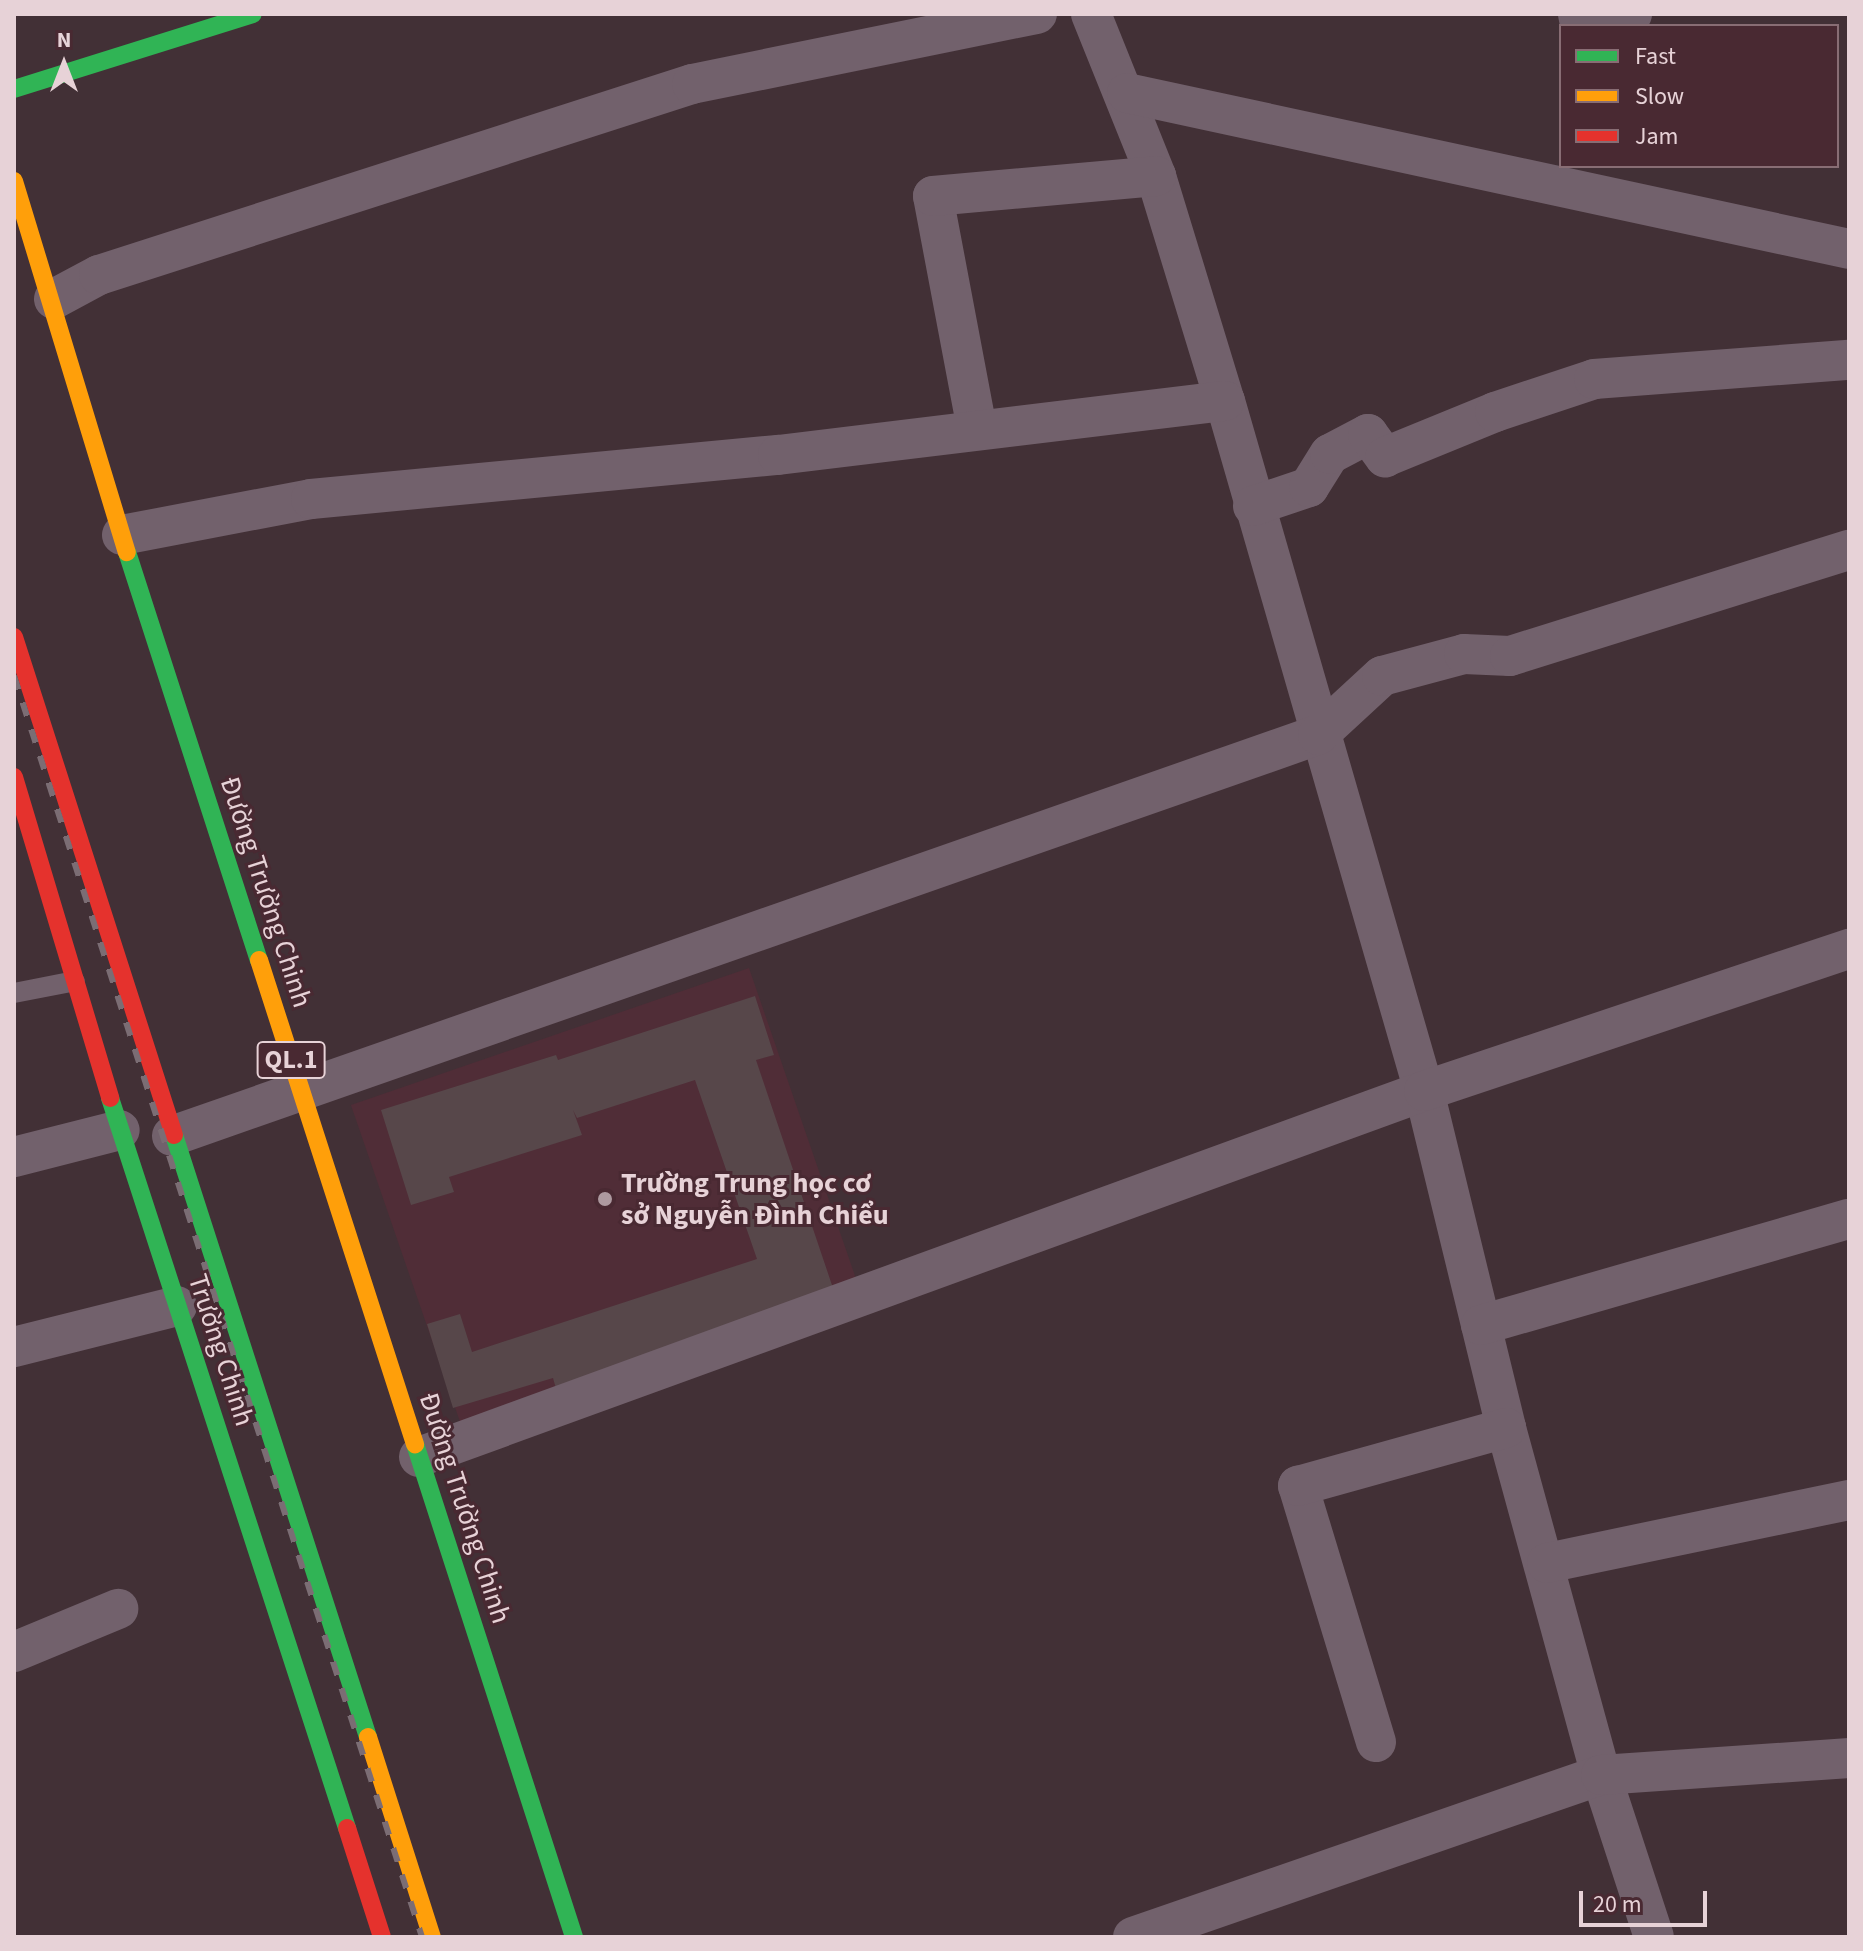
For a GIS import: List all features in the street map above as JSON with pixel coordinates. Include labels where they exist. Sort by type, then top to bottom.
[{"type":"main road","points":[[14,89],[253,14]]},
{"type":"main road","name":"Đường Trường Chinh","points":[[14,181],[54,299],[122,535],[574,1937]]},
{"type":"main road","points":[[14,637],[432,1937]]},
{"type":"main road","name":"Trường Chinh","points":[[17,799],[120,1130],[382,1937]]},
{"type":"street","points":[[54,299],[99,275],[692,84],[1037,14]]},
{"type":"street","points":[[1091,14],[1127,93],[1156,176],[1225,401],[1318,735],[1424,1091],[1506,1428],[1547,1563],[1601,1775],[1654,1937]]},
{"type":"street","points":[[1578,14],[1580,24],[1632,14]]},
{"type":"street","points":[[1127,93],[1849,249]]},
{"type":"street","points":[[977,429],[933,196],[1156,176]]},
{"type":"street","points":[[1253,506],[1309,487],[1330,454],[1368,434],[1385,457],[1495,412],[1594,379],[1849,360]]},
{"type":"street","points":[[122,535],[311,499],[778,455],[1225,401]]},
{"type":"street","points":[[172,1136],[1318,735],[1382,676],[1464,654],[1510,656],[1849,550]]},
{"type":"street","points":[[419,1457],[1424,1091],[1849,949]]},
{"type":"street","points":[[14,1157],[120,1130]]},
{"type":"street","points":[[1481,1325],[1849,1219]]},
{"type":"street","points":[[14,1347],[177,1306]]},
{"type":"street","points":[[1376,1742],[1298,1486],[1506,1428]]},
{"type":"street","points":[[1547,1563],[1849,1500]]},
{"type":"street","points":[[14,1652],[118,1609]]},
{"type":"street","points":[[1133,1937],[1601,1775],[1849,1758]]},
{"type":"lane","points":[[14,993],[75,981]]},
{"type":"shaded area","name":"Trường Trung học cơ sở Nguyễn Đình Chiểu","points":[[749,968],[861,1293],[463,1430],[351,1105]]},
{"type":"building","points":[[755,996],[774,1055],[756,1060],[835,1294],[557,1392],[553,1378],[453,1408],[427,1324],[460,1314],[472,1352],[757,1259],[695,1080],[577,1118],[573,1110],[582,1135],[449,1177],[454,1192],[411,1205],[381,1110],[556,1055],[558,1060]]},
{"type":"railway","points":[[14,676],[422,1937]]},
{"type":"traffic: fast","points":[[14,89],[253,14]]},
{"type":"traffic: fast","points":[[127,552],[259,960]]},
{"type":"traffic: fast","points":[[110,1098],[347,1828]]},
{"type":"traffic: fast","points":[[174,1135],[368,1737]]},
{"type":"traffic: fast","points":[[415,1444],[574,1937]]},
{"type":"traffic: slow","points":[[14,181],[127,552]]},
{"type":"traffic: slow","points":[[259,960],[415,1444]]},
{"type":"traffic: slow","points":[[368,1737],[432,1937]]},
{"type":"traffic: jam","points":[[14,637],[174,1135]]},
{"type":"traffic: jam","points":[[14,777],[110,1098]]},
{"type":"traffic: jam","points":[[347,1828],[382,1937]]},
{"type":"place","name":"Trường Trung học cơ sở Nguyễn Đình Chiểu","points":[[605,1199]]}]
